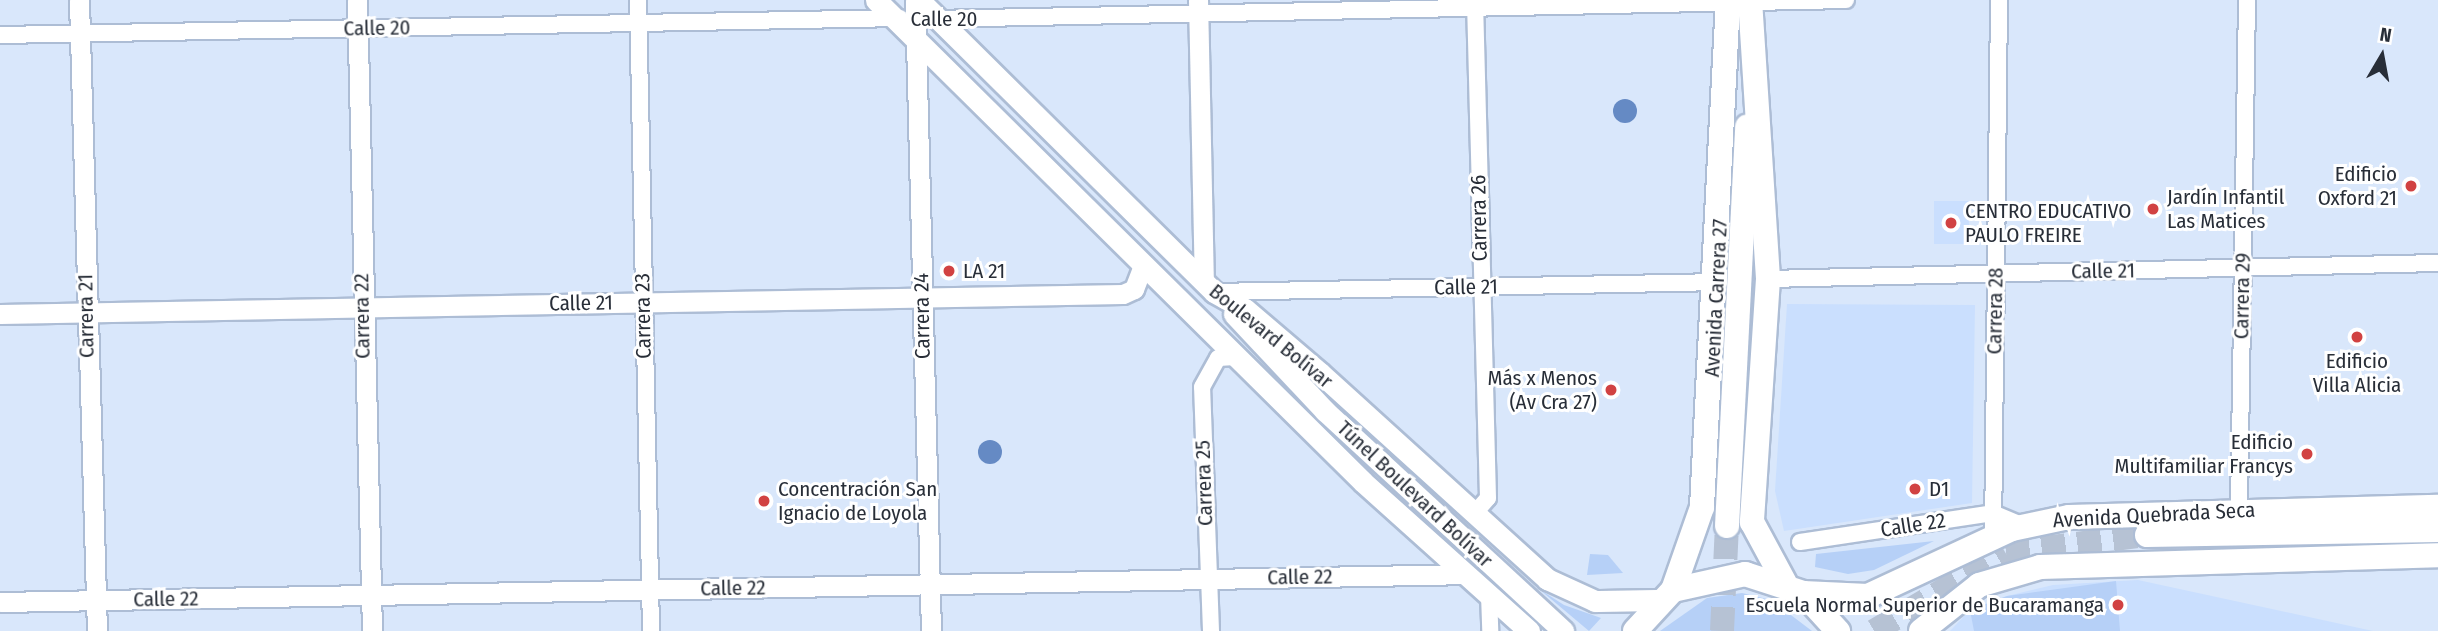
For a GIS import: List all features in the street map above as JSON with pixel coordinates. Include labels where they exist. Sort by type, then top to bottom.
[{"type":"main road","name":"Boulevard Bolívar","points":[[876,0],[912,15],[938,19],[1209,287],[1298,354],[1474,514],[1569,593],[1595,601],[1667,595]]},
{"type":"main road","points":[[1739,1],[1750,45],[1768,279],[1751,505],[1756,536],[1794,588],[1838,631]]},
{"type":"main road","name":"Avenida Carrera 27","points":[[1667,595],[1702,506],[1739,1]]},
{"type":"main road","name":"Boulevard Bolívar","points":[[912,15],[1143,265],[1235,357],[1529,631]]},
{"type":"main road","points":[[1727,526],[1750,45]]},
{"type":"main road","name":"Túnel Boulevard Bolívar","points":[[1209,287],[1325,411],[1563,631]]},
{"type":"main road","name":"Avenida Quebrada Seca","points":[[1667,595],[1723,575],[1851,599],[1877,594],[1993,537],[2024,526],[2111,513],[2438,507]]},
{"type":"main road","points":[[2147,536],[2438,530]]},
{"type":"main road","points":[[1921,631],[1979,585],[2040,567],[2438,555]]},
{"type":"main road","points":[[1635,631],[1667,595]]},
{"type":"street","name":"Carrera 21","points":[[79,0],[93,600],[97,631]]},
{"type":"street","name":"Carrera 22","points":[[356,0],[367,595],[372,631]]},
{"type":"street","name":"Carrera 23","points":[[638,0],[648,589],[651,631]]},
{"type":"street","name":"Calle 20","points":[[938,19],[1198,6],[1846,0]]},
{"type":"street","name":"Carrera 28","points":[[1993,537],[1999,0]]},
{"type":"street","name":"Carrera 29","points":[[2239,509],[2246,0]]},
{"type":"street","name":"Carrera 26","points":[[1474,514],[1488,498],[1480,286],[1475,4]]},
{"type":"street","points":[[1198,6],[1209,287]]},
{"type":"street","name":"Calle 20","points":[[0,35],[912,15]]},
{"type":"street","name":"Carrera 24","points":[[912,15],[922,297],[927,584],[931,631]]},
{"type":"street","name":"Calle 21","points":[[1768,279],[2438,263]]},
{"type":"street","name":"Calle 21","points":[[0,314],[1123,294],[1134,289],[1143,265]]},
{"type":"street","name":"Calle 21","points":[[1209,287],[1719,282]]},
{"type":"street","name":"Carrera 25","points":[[1212,631],[1207,579],[1202,387],[1218,358],[1235,357]]},
{"type":"street","points":[[1993,513],[2024,526]]},
{"type":"street","name":"Calle 22","points":[[1800,542],[1993,513]]},
{"type":"street","name":"Calle 22","points":[[0,602],[1466,574]]},
{"type":"street","points":[[1489,594],[1490,631]]},
{"type":"shaded area","points":[[1625,99],[1633,103],[1637,111],[1633,119],[1625,123],[1617,119],[1613,111],[1617,103]]},
{"type":"shaded area","name":"CENTRO EDUCATIVO PAULO FREIRE","points":[[1934,201],[1969,201],[1969,244],[1934,244]]},
{"type":"shaded area","points":[[1787,304],[1975,305],[1972,503],[1784,531],[1775,491]]},
{"type":"shaded area","points":[[990,440],[999,443],[1002,452],[999,461],[990,464],[981,461],[978,452],[981,443]]},
{"type":"shaded area","points":[[1934,541],[1874,570],[1848,574],[1815,567],[1816,554]]},
{"type":"shaded area","points":[[1590,554],[1608,555],[1623,573],[1587,575]]},
{"type":"shaded area","name":"Escuela Normal Superior de Bucaramanga","points":[[2138,580],[2373,631],[1950,631],[1970,610],[2007,596],[2053,585]]},
{"type":"shaded area","points":[[2116,581],[2120,631],[1974,631],[1970,610],[2007,596]]},
{"type":"shaded area","points":[[1539,589],[1564,605],[1601,618],[1589,631]]},
{"type":"shaded area","points":[[1742,593],[1771,600],[1812,631],[1660,631],[1707,598]]},
{"type":"tunnel","points":[[1722,631],[1727,526]]},
{"type":"tunnel","points":[[1874,631],[2006,553],[2147,535]]},
{"type":"place","name":"Edificio Oxford 21","points":[[2411,186]]},
{"type":"place","name":"Jardín Infantil Las Matices","points":[[2153,209]]},
{"type":"place","name":"CENTRO EDUCATIVO PAULO FREIRE","points":[[1951,223]]},
{"type":"place","name":"LA 21","points":[[949,271]]},
{"type":"place","name":"Edificio Villa Alicia","points":[[2357,337]]},
{"type":"place","name":"Más x Menos (Av Cra 27)","points":[[1611,390]]},
{"type":"place","name":"Edificio Multifamiliar Francys","points":[[2307,454]]},
{"type":"place","name":"D1","points":[[1915,489]]},
{"type":"place","name":"Concentración San Ignacio de Loyola","points":[[764,501]]},
{"type":"place","name":"Escuela Normal Superior de Bucaramanga","points":[[2118,605]]}]
